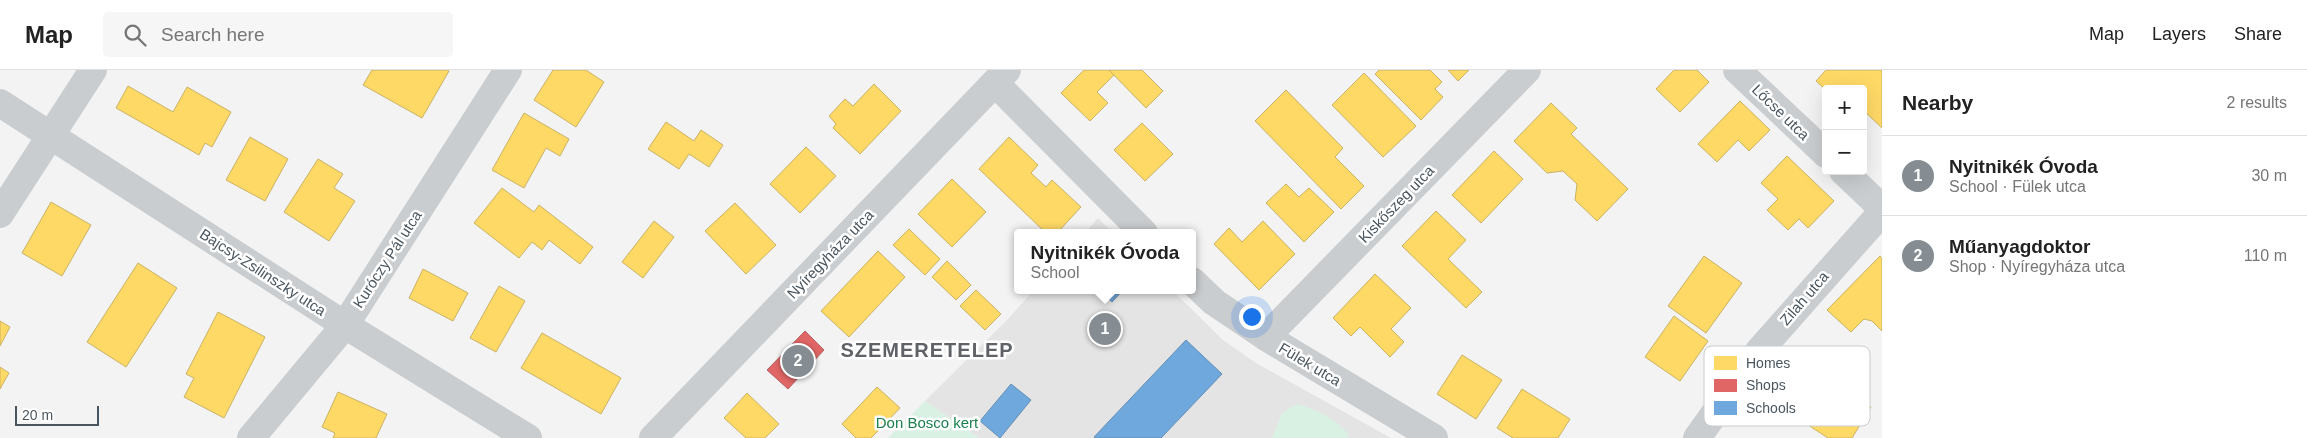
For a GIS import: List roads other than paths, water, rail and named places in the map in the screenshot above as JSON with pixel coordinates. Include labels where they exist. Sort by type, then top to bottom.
[{"type":"street","points":[[0,214],[93,70]]},
{"type":"street","name":"Kuróczy Pál utca","points":[[251,438],[345,325],[508,70]]},
{"type":"street","name":"Kiskőszeg utca","points":[[1266,337],[1527,70]]},
{"type":"street","name":"Lőcse utca","points":[[1737,70],[1822,150]]},
{"type":"street","points":[[1001,77],[1140,229]]},
{"type":"street","name":"Nyíregyháza utca","points":[[653,438],[1001,77]]},
{"type":"street","name":"Bajcsy-Zsilinszky utca","points":[[0,103],[345,325],[528,438]]},
{"type":"street","points":[[1847,175],[1882,208]]},
{"type":"street","name":"Zilah utca","points":[[1763,346],[1882,212]]},
{"type":"street","name":"Fülek utca","points":[[1196,285],[1214,302],[1266,337],[1434,438]]},
{"type":"street","name":"Zilah utca","points":[[1698,438],[1706,426]]},
{"type":"place","name":"Nyitnikék Óvoda","points":[[1105,329]]},
{"type":"place","name":"Műanyagdoktor","points":[[798,361]]},
{"type":"district","name":"SZEMERETELEP","points":[[927,350]]},
{"type":"park label","name":"Don Bosco kert","points":[[927,422]]}]
